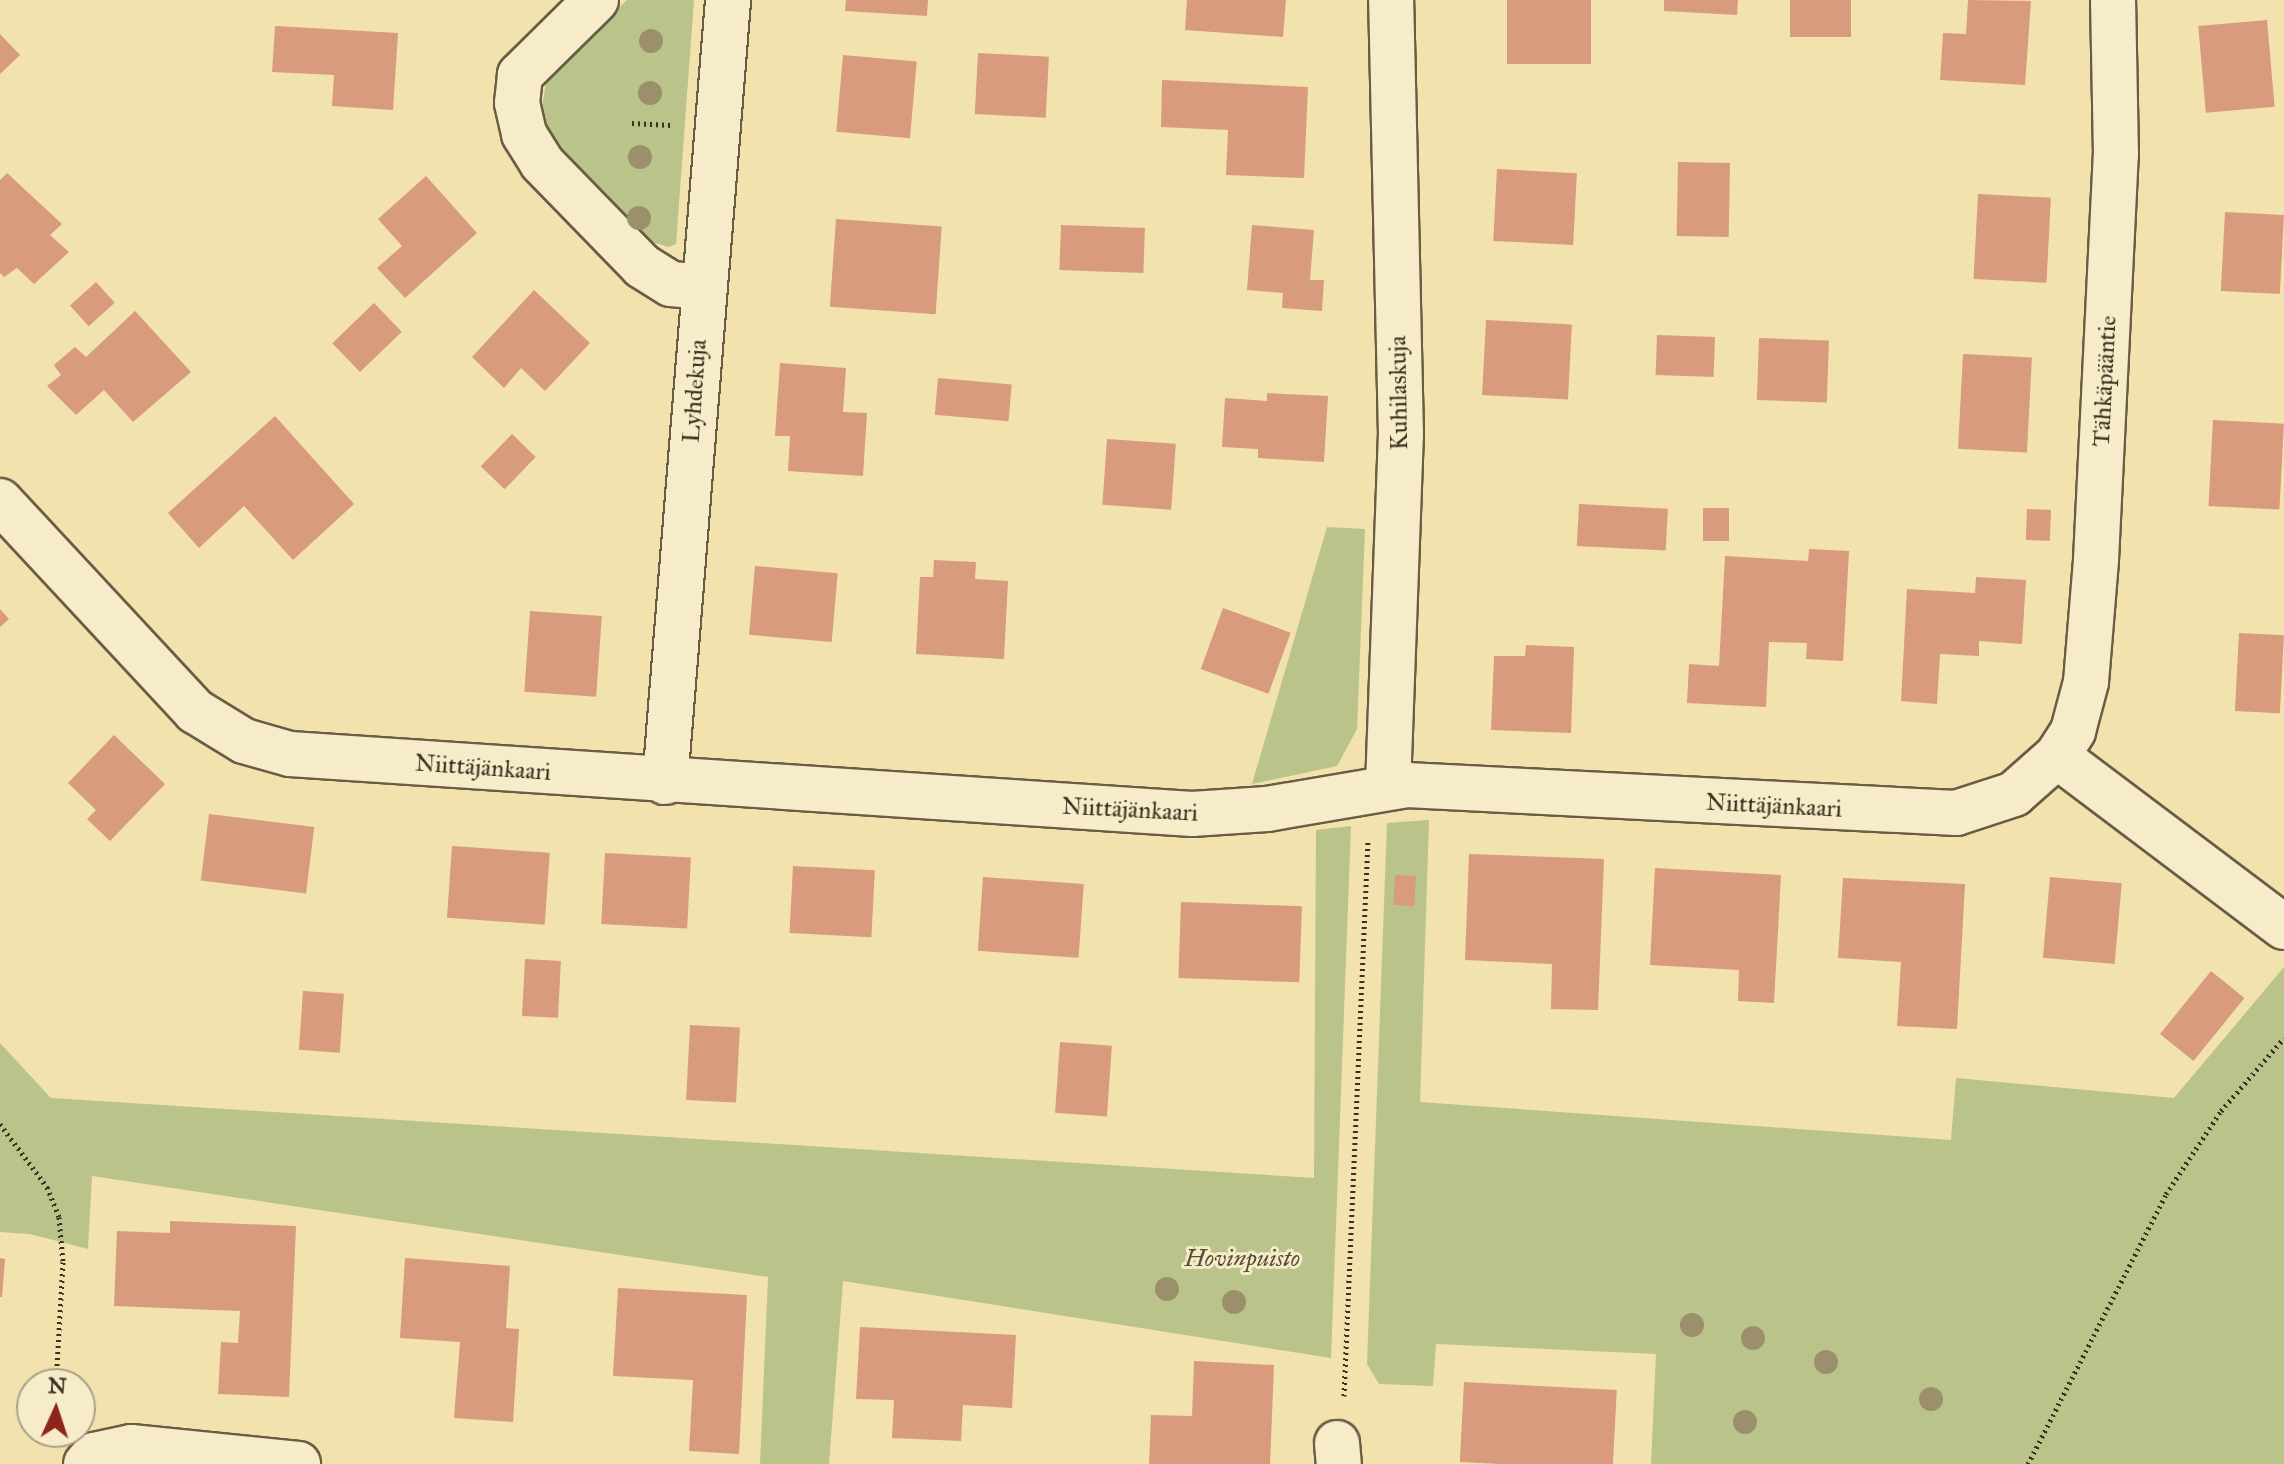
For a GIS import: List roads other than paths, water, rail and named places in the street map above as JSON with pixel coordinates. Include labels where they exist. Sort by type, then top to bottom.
[{"type":"street","points":[[596,0],[520,75],[517,103],[524,134],[542,163],[642,266],[671,284],[703,287]]},
{"type":"street","name":"Lyhdekuja","points":[[665,782],[728,0]]},
{"type":"street","name":"Kuhilaskuja","points":[[1378,788],[1401,435],[1391,0]]},
{"type":"street","name":"Tähkäpääntie","points":[[2057,756],[2077,721],[2086,682],[2095,574],[2116,155],[2113,0]]},
{"type":"street","name":"Niittäjänkaari","points":[[0,501],[173,689],[244,741],[290,754],[665,782],[1192,814],[1267,809],[1378,788],[1928,815],[1998,802],[2028,785],[2057,756]]},
{"type":"street","points":[[2057,756],[2284,927]]},
{"type":"street","points":[[86,1464],[94,1455],[131,1447],[298,1464]]},
{"type":"park label","name":"Hovinpuisto","points":[[1242,1259]]}]
